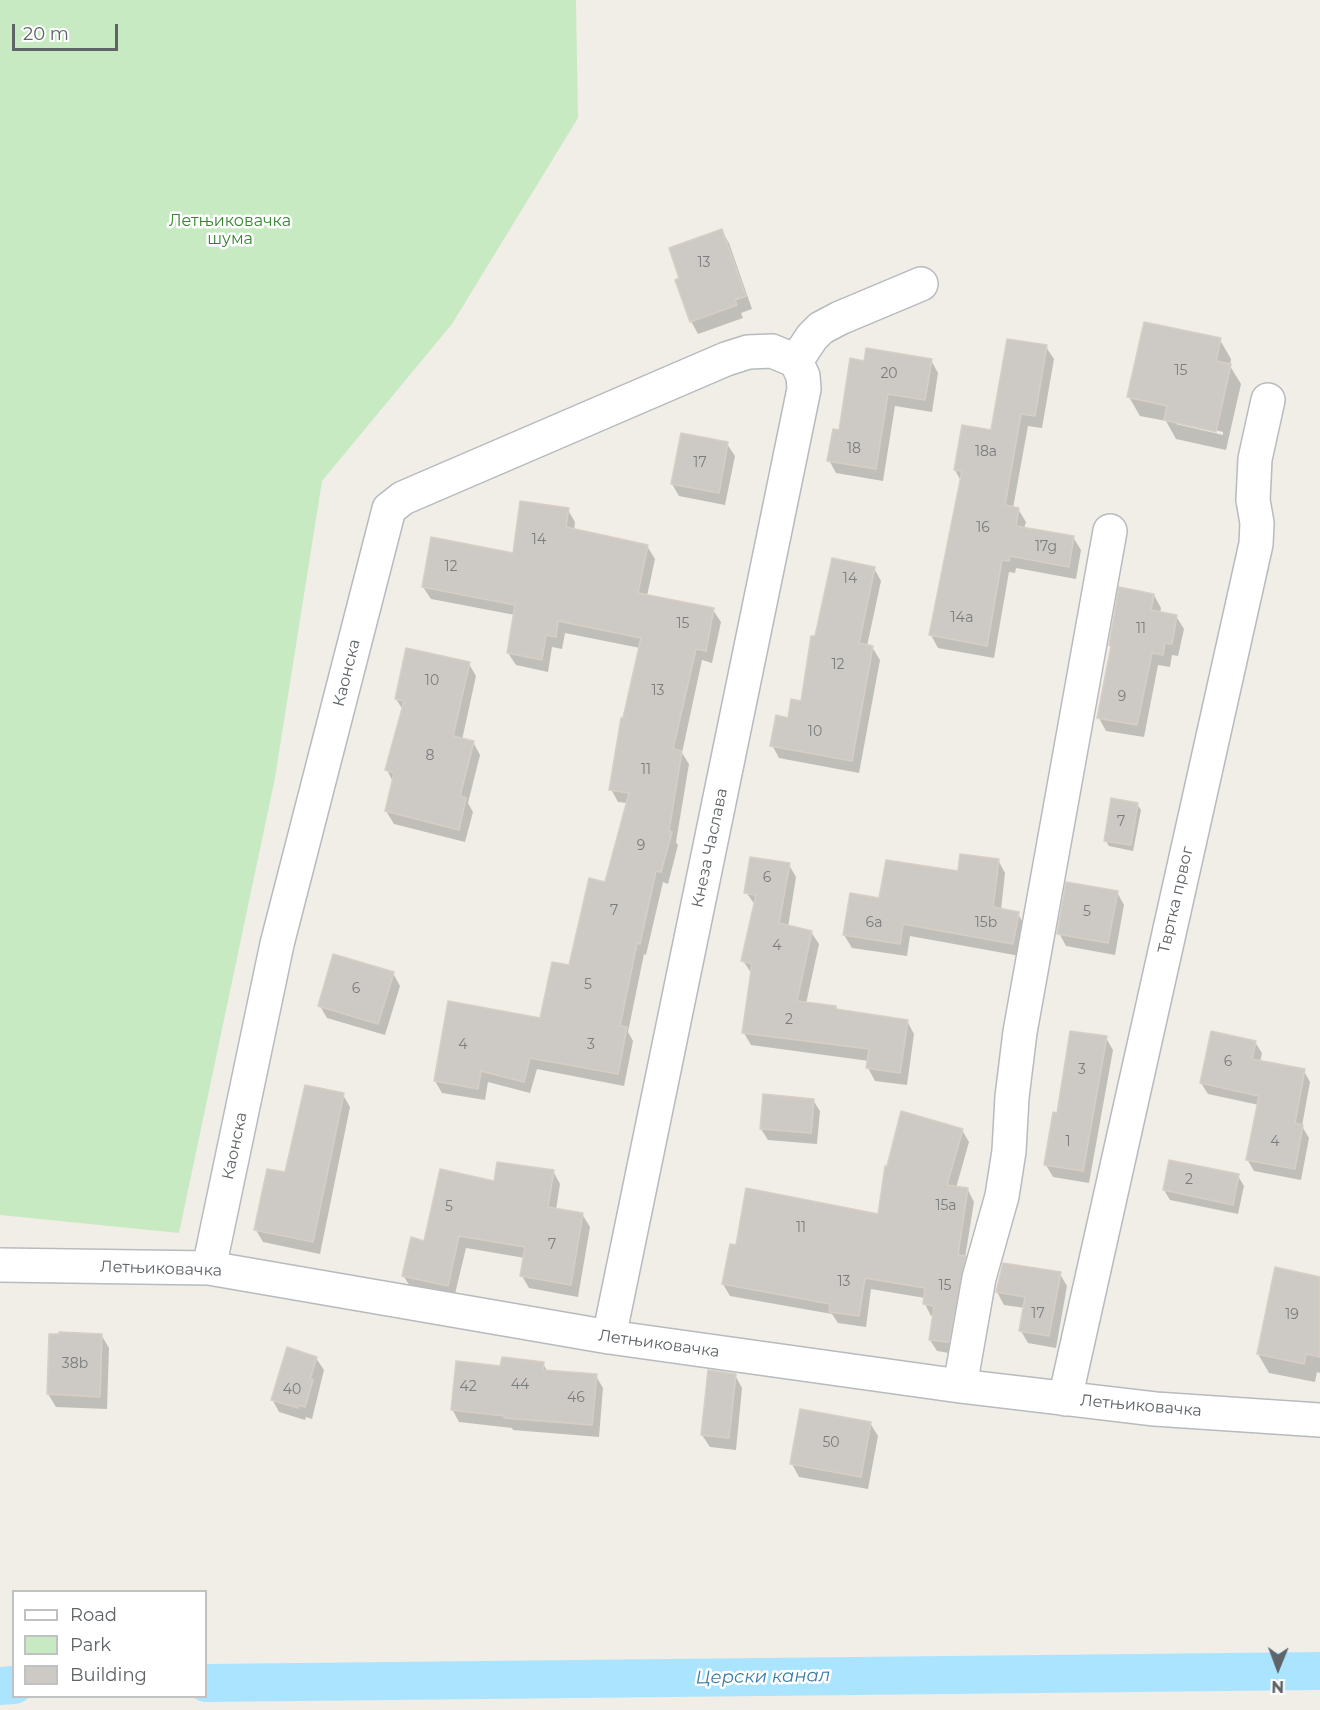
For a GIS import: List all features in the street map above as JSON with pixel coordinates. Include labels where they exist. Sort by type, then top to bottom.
[{"type":"street","points":[[796,361],[821,328],[921,284]]},
{"type":"street","name":"Каонска","points":[[209,1268],[277,944],[389,509],[403,498],[726,359],[748,352],[772,351],[796,361]]},
{"type":"street","name":"Кнеза Часлава","points":[[609,1337],[804,389],[803,376],[796,361]]},
{"type":"street","name":"Твртка првог","points":[[1065,1399],[1256,544],[1257,523],[1253,500],[1255,459],[1268,400]]},
{"type":"street","points":[[960,1386],[979,1278],[1002,1196],[1009,1151],[1012,1097],[1020,1032],[1110,531]]},
{"type":"street","name":"Летњиковачка","points":[[0,1264],[209,1268],[609,1337],[960,1386],[1155,1409],[1320,1420]]},
{"type":"green space","name":"Летњиковачка шума","points":[[0,0],[576,0],[578,118],[452,324],[322,481],[275,778],[179,1233],[0,1215]]},
{"type":"building","points":[[722,229],[746,296],[735,300],[737,305],[690,322],[675,280],[679,278],[669,248]]},
{"type":"building","points":[[1144,322],[1221,338],[1216,361],[1231,364],[1216,432],[1164,420],[1167,406],[1127,397]]},
{"type":"building","points":[[1007,339],[1047,345],[1035,416],[1021,414],[1005,505],[1019,508],[1016,526],[1074,536],[1069,567],[1010,556],[1009,561],[1002,560],[987,646],[929,635],[962,471],[954,470],[962,425],[991,430]]},
{"type":"building","points":[[866,348],[932,359],[925,400],[888,394],[876,469],[827,461],[833,429],[839,430],[850,358],[864,361]]},
{"type":"building","points":[[681,433],[728,442],[719,493],[671,484]]},
{"type":"building","points":[[520,501],[569,508],[566,527],[648,545],[638,593],[714,608],[706,651],[696,649],[673,749],[682,751],[669,831],[672,832],[661,872],[656,871],[640,944],[637,943],[620,1026],[627,1027],[618,1074],[530,1058],[524,1082],[481,1071],[478,1089],[434,1081],[448,1001],[540,1018],[552,962],[569,965],[589,878],[605,882],[629,793],[609,790],[621,718],[623,718],[641,638],[558,621],[556,637],[546,635],[542,660],[507,653],[515,605],[422,587],[431,537],[513,553]]},
{"type":"building","points":[[832,558],[875,567],[859,643],[873,646],[852,761],[770,746],[776,715],[788,718],[791,699],[801,701],[811,636],[815,636]]},
{"type":"building","points":[[1119,587],[1154,594],[1151,610],[1177,615],[1172,644],[1165,643],[1163,655],[1152,653],[1137,725],[1097,718],[1111,646],[1109,645]]},
{"type":"building","points":[[406,648],[470,662],[453,736],[474,741],[460,796],[466,798],[459,830],[385,811],[394,773],[385,770],[404,701],[395,699]]},
{"type":"building","points":[[1111,798],[1138,803],[1131,845],[1104,841]]},
{"type":"building","points":[[960,854],[999,859],[993,907],[1019,912],[1013,944],[903,924],[900,944],[843,935],[850,893],[879,898],[886,860],[958,871]]},
{"type":"building","points":[[750,857],[790,863],[779,923],[812,931],[797,1001],[908,1020],[900,1073],[866,1068],[869,1049],[742,1033],[752,964],[741,961],[756,895],[744,893]]},
{"type":"building","points":[[1066,882],[1118,891],[1108,943],[1057,934]]},
{"type":"building","points":[[333,954],[394,972],[378,1024],[318,1006]]},
{"type":"building","points":[[1070,1031],[1107,1036],[1083,1171],[1044,1165],[1053,1112],[1057,1113]]},
{"type":"building","points":[[1211,1031],[1256,1041],[1252,1059],[1305,1069],[1295,1123],[1303,1125],[1295,1169],[1246,1160],[1259,1096],[1200,1083]]},
{"type":"building","points":[[305,1085],[344,1093],[313,1242],[254,1230],[267,1169],[285,1172]]},
{"type":"building","points":[[763,1094],[814,1099],[811,1133],[760,1129]]},
{"type":"building","points":[[901,1111],[963,1129],[947,1185],[968,1188],[958,1255],[966,1256],[949,1342],[929,1340],[934,1306],[923,1304],[925,1288],[865,1278],[859,1316],[829,1312],[830,1304],[722,1284],[730,1244],[736,1245],[746,1188],[878,1214],[885,1166],[887,1166]]},
{"type":"building","points":[[1169,1160],[1239,1174],[1233,1205],[1163,1190]]},
{"type":"building","points":[[497,1162],[554,1170],[548,1207],[583,1213],[571,1285],[520,1276],[525,1247],[459,1236],[448,1286],[402,1276],[411,1237],[424,1241],[440,1169],[494,1181]]},
{"type":"building","points":[[1003,1263],[1061,1272],[1049,1336],[1019,1331],[1025,1297],[996,1292]]},
{"type":"building","points":[[1275,1267],[1320,1277],[1320,1357],[1306,1354],[1304,1364],[1257,1354]]},
{"type":"building","points":[[59,1332],[102,1334],[100,1397],[47,1394],[49,1334],[59,1334]]},
{"type":"building","points":[[287,1347],[317,1357],[305,1407],[299,1405],[298,1408],[271,1400]]},
{"type":"building","points":[[502,1357],[544,1362],[543,1370],[597,1374],[592,1425],[504,1418],[505,1416],[451,1410],[456,1361],[500,1366]]},
{"type":"building","points":[[708,1370],[736,1374],[729,1438],[701,1435]]},
{"type":"building","points":[[800,1409],[871,1422],[861,1477],[790,1464]]},
{"type":"waterway","name":"Церски канал","points":[[207,1683],[1320,1671]]},
{"type":"waterway","name":"Церски канал","points":[[0,1686],[12,1685]]}]
